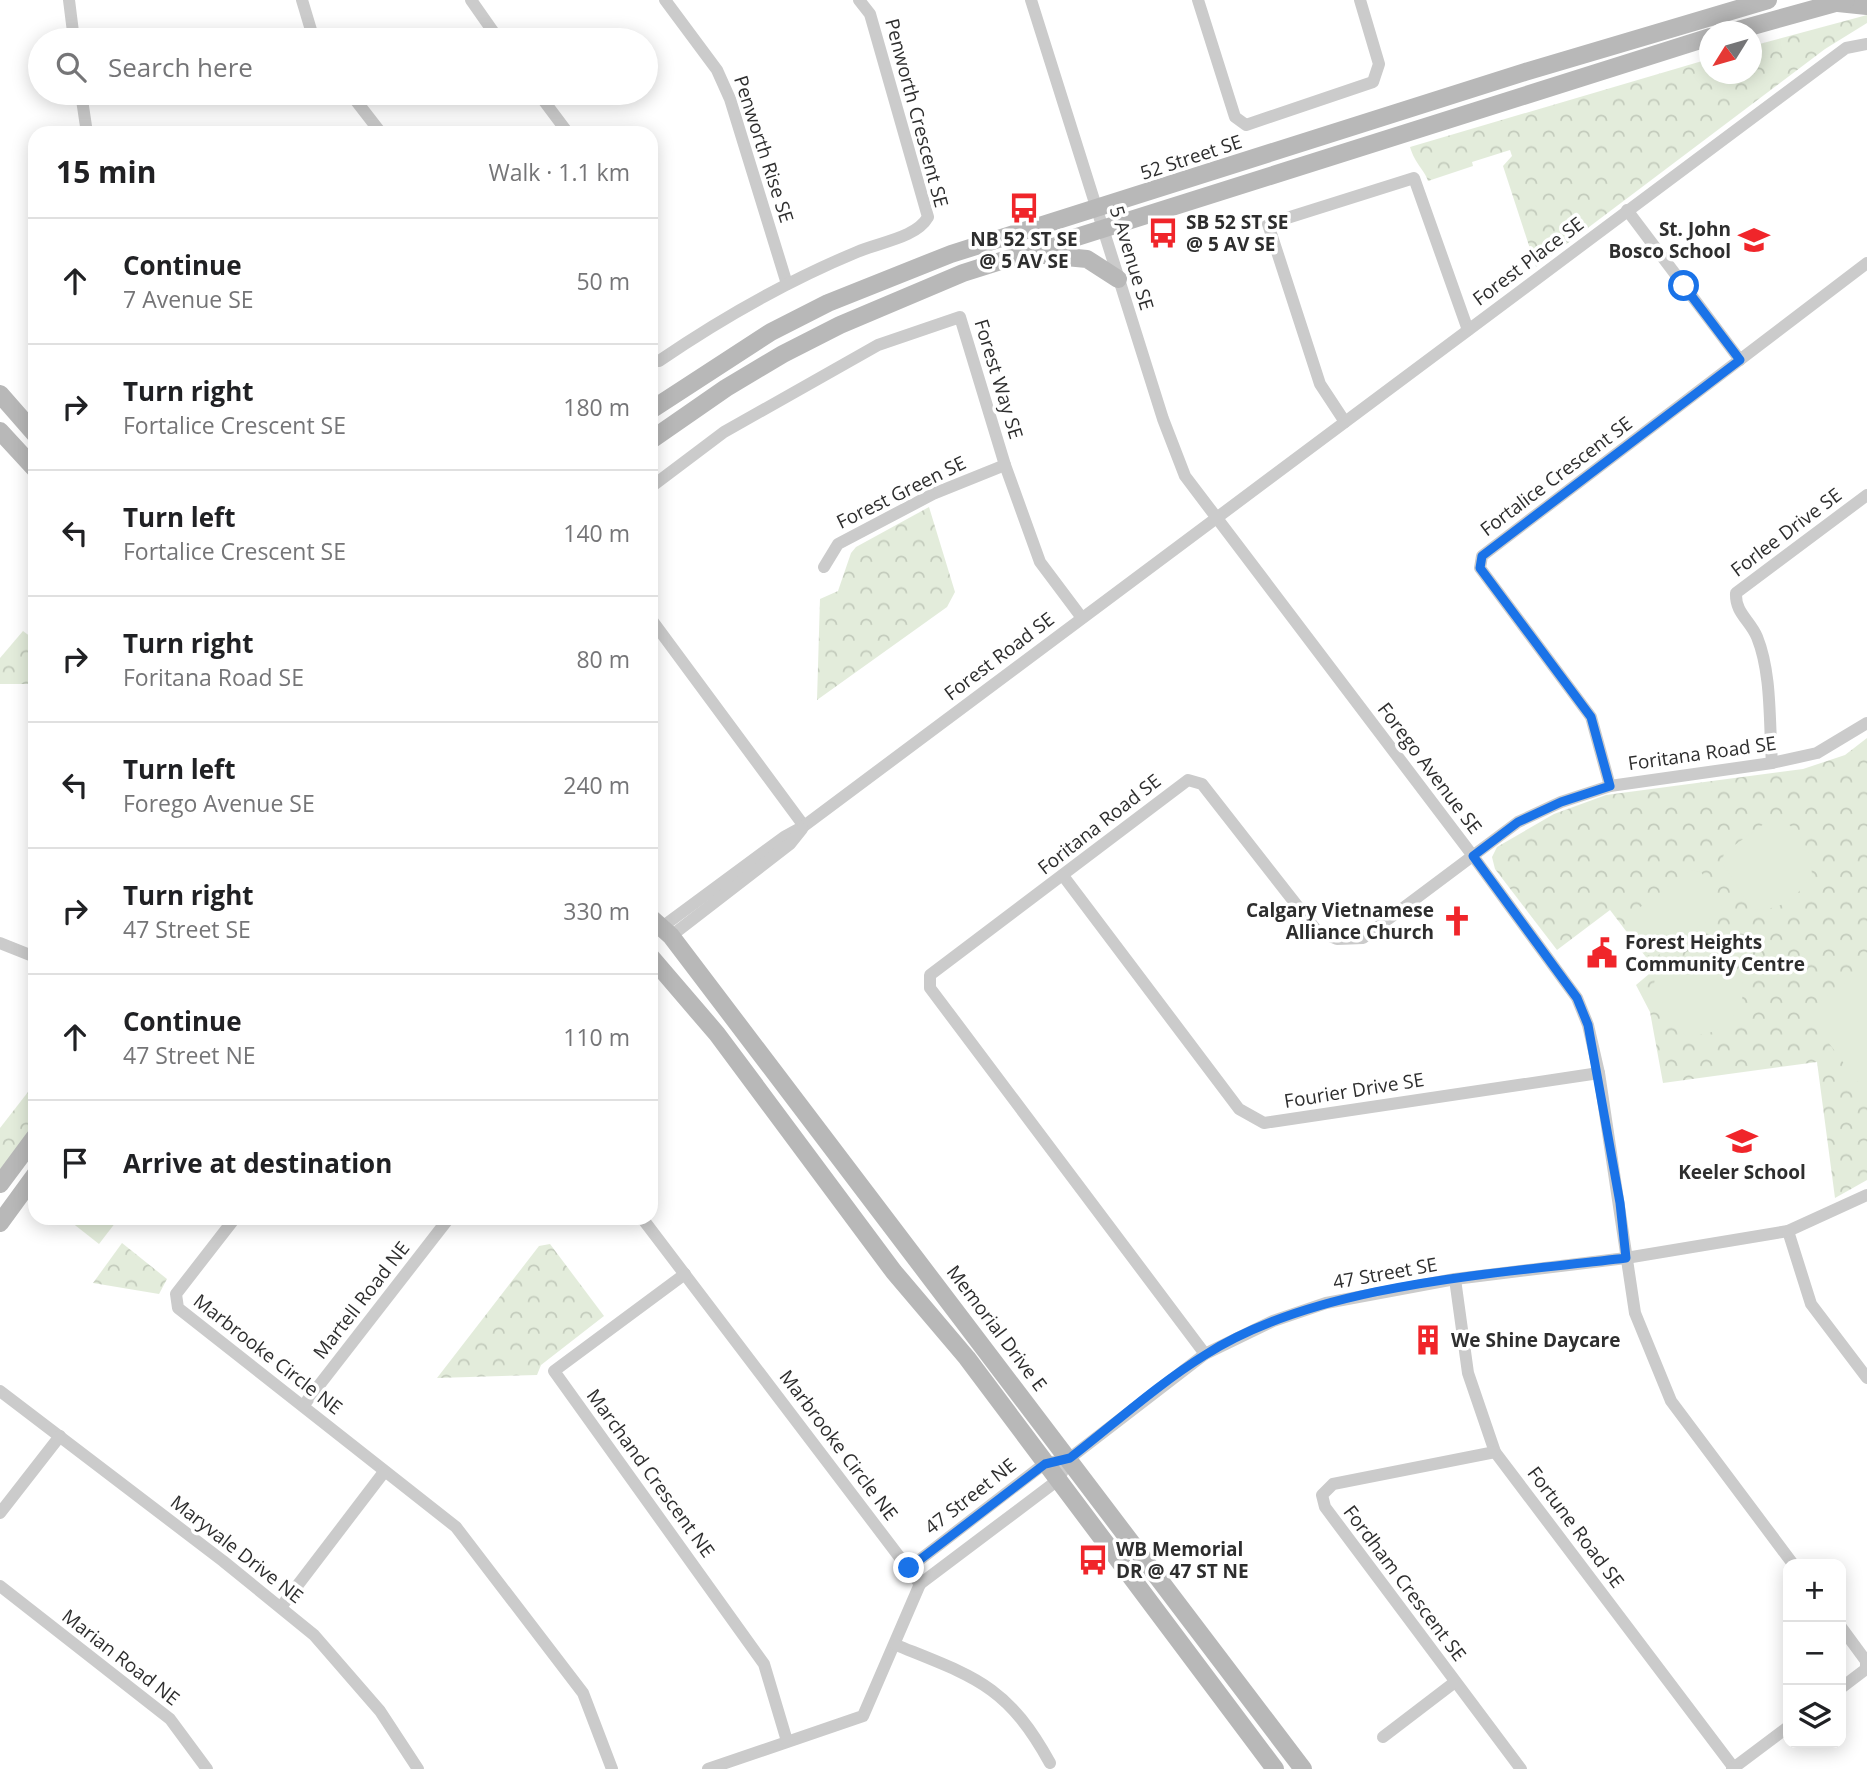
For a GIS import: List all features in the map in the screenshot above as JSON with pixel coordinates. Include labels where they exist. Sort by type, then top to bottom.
[{"type":"main road","name":"52 Street SE","points":[[658,405],[723,360],[828,303],[951,254],[1512,76],[1768,0]]},
{"type":"main road","points":[[1762,23],[1842,1],[1867,6]]},
{"type":"main road","points":[[658,435],[726,388],[828,331],[963,273],[1699,40]]},
{"type":"main road","points":[[1024,253],[1087,259],[1118,279]]},
{"type":"main road","points":[[0,394],[28,426]]},
{"type":"main road","points":[[0,431],[28,461]]},
{"type":"main road","name":"Memorial Drive E","points":[[662,927],[1070,1458],[1303,1769]]},
{"type":"main road","points":[[658,965],[717,1034],[894,1272],[967,1358],[1275,1769]]},
{"type":"main road","points":[[0,1184],[28,1146]]},
{"type":"main road","points":[[0,1223],[28,1185]]},
{"type":"street","points":[[69,0],[72,28]]},
{"type":"street","points":[[302,0],[308,28]]},
{"type":"street","points":[[471,0],[491,28]]},
{"type":"street","name":"Penworth Rise SE","points":[[665,0],[717,70],[730,99],[787,284]]},
{"type":"street","name":"Penworth Crescent SE","points":[[658,361],[717,321],[787,284],[858,251],[922,228],[928,217],[870,14],[859,0]]},
{"type":"street","name":"5 Avenue SE","points":[[1031,0],[1172,445],[1185,476],[1217,518]]},
{"type":"street","points":[[1198,0],[1236,117],[1246,125],[1373,82],[1379,64],[1360,0]]},
{"type":"street","name":"Forest Place SE","points":[[1217,518],[1846,48],[1867,44]]},
{"type":"street","points":[[83,105],[86,126]]},
{"type":"street","points":[[359,105],[376,126]]},
{"type":"street","points":[[547,105],[563,126]]},
{"type":"street","points":[[1345,422],[1320,384],[1268,224],[1415,178],[1468,330]]},
{"type":"street","points":[[1627,210],[1740,360]]},
{"type":"street","name":"Fortalice Crescent SE","points":[[1610,786],[1591,717],[1480,568],[1482,556],[1867,263]]},
{"type":"street","name":"Forest Way SE","points":[[658,482],[724,432],[878,345],[961,317],[1005,464],[1040,562],[1082,618]]},
{"type":"street","name":"Forest Green SE","points":[[824,567],[838,544],[933,494],[1005,464]]},
{"type":"street","name":"Forlee Drive SE","points":[[1772,763],[1765,670],[1756,636],[1735,605],[1736,593],[1867,495]]},
{"type":"street","name":"Forest Road SE","points":[[662,927],[790,844],[804,826],[1217,518]]},
{"type":"street","name":"Forego Avenue SE","points":[[1217,518],[1577,998],[1588,1025],[1599,1073],[1626,1258]]},
{"type":"street","points":[[658,628],[804,826]]},
{"type":"street","name":"Foritana Road SE","points":[[1205,1354],[930,988],[930,975],[1064,877],[1188,780],[1202,783],[1317,931],[1337,939],[1363,938],[1518,822],[1561,802],[1610,786],[1772,763],[1817,753],[1867,723]]},
{"type":"street","name":"Fourier Drive SE","points":[[1064,877],[1239,1108],[1264,1123],[1599,1073]]},
{"type":"street","points":[[0,943],[28,954]]},
{"type":"street","name":"47 Street SE","points":[[1070,1458],[1205,1354],[1273,1321],[1326,1303],[1455,1279],[1626,1258],[1788,1231],[1867,1195]]},
{"type":"street","name":"Marbrooke Circle NE","points":[[229,1225],[176,1294],[178,1308],[456,1527],[583,1693],[612,1769]]},
{"type":"street","name":"Martell Road NE","points":[[303,1406],[444,1225]]},
{"type":"street","name":"Marbrooke Circle NE","points":[[647,1225],[920,1584]]},
{"type":"street","points":[[1788,1231],[1811,1304],[1867,1378]]},
{"type":"street","points":[[1626,1258],[1635,1313],[1671,1401],[1789,1559]]},
{"type":"street","name":"Marchand Crescent NE","points":[[685,1274],[554,1370],[764,1664],[787,1741]]},
{"type":"street","name":"Fortune Road SE","points":[[1455,1279],[1468,1373],[1495,1452],[1733,1768]]},
{"type":"street","name":"Maryvale Drive NE","points":[[0,1391],[314,1635],[380,1711],[418,1769]]},
{"type":"street","points":[[0,1513],[60,1436]]},
{"type":"street","name":"Fordham Crescent SE","points":[[1495,1452],[1334,1484],[1322,1495],[1325,1507],[1521,1769]]},
{"type":"street","name":"47 Street NE","points":[[909,1568],[1045,1464],[1070,1458]]},
{"type":"street","name":"47 Street NE","points":[[920,1584],[1058,1480],[1070,1458]]},
{"type":"street","points":[[281,1607],[384,1472]]},
{"type":"street","points":[[708,1769],[863,1716],[896,1645],[920,1584]]},
{"type":"street","name":"Marian Road NE","points":[[0,1587],[170,1719],[207,1769]]},
{"type":"street","points":[[1846,1634],[1866,1661],[1866,1669],[1846,1684]]},
{"type":"street","points":[[896,1645],[975,1678],[1002,1695],[1033,1731],[1050,1763]]},
{"type":"street","points":[[1383,1737],[1455,1682]]},
{"type":"street","points":[[1733,1768],[1783,1731]]},
{"type":"green space","points":[[1867,15],[1867,23],[1825,49],[1536,267],[1503,166],[1512,156],[1510,150],[1472,162],[1473,166],[1428,181],[1410,147],[1699,62],[1699,84],[1762,84],[1762,43]]},
{"type":"green space","points":[[929,507],[955,592],[947,607],[817,700],[820,599],[838,591],[851,553],[856,547]]},
{"type":"green space","points":[[23,631],[28,635],[28,684],[0,684],[0,658]]},
{"type":"green space","points":[[1867,738],[1867,1180],[1835,1198],[1817,1062],[1663,1083],[1650,1012],[1636,985],[1655,969],[1610,910],[1557,950],[1495,869],[1492,857],[1497,847],[1554,814],[1606,795],[1803,769],[1845,755]]},
{"type":"green space","points":[[1776,815],[1792,827],[1803,841],[1812,876],[1787,902],[1772,908],[1753,910],[1722,863],[1724,853]]},
{"type":"green space","points":[[1691,870],[1701,872],[1722,903],[1721,911],[1657,956],[1647,955],[1626,925],[1628,916]]},
{"type":"green space","points":[[1708,940],[1727,956],[1740,974],[1743,994],[1733,1016],[1717,1030],[1699,1035],[1685,1035],[1653,989],[1655,979]]},
{"type":"green space","points":[[1867,967],[1867,1083],[1862,1088],[1806,1012]]},
{"type":"green space","points":[[28,1092],[28,1134],[0,1170],[0,1128]]},
{"type":"green space","points":[[75,1225],[114,1225],[99,1244]]},
{"type":"green space","points":[[122,1243],[167,1279],[159,1294],[93,1283]]},
{"type":"green space","points":[[550,1244],[604,1316],[541,1365],[537,1375],[437,1378],[539,1246]]},
{"type":"place","name":"NB 52 ST SE @ 5 AV SE","points":[[1024,208]]},
{"type":"place","name":"SB 52 ST SE @ 5 AV SE","points":[[1163,233]]},
{"type":"place","name":"St. John Bosco School","points":[[1754,240]]},
{"type":"place","name":"Calgary Vietnamese Alliance Church","points":[[1457,921]]},
{"type":"place","name":"Forest Heights Community Centre","points":[[1602,953]]},
{"type":"place","name":"Keeler School","points":[[1742,1141]]},
{"type":"place","name":"We Shine Daycare","points":[[1428,1340]]},
{"type":"place","name":"WB Memorial DR @ 47 ST NE","points":[[1093,1560]]},
{"type":"route","points":[[909,1568],[1045,1464],[1070,1458],[1205,1354],[1273,1321],[1326,1303],[1455,1279],[1626,1258],[1599,1073],[1588,1025],[1577,998],[1473,856],[1518,822],[1561,802],[1610,786],[1591,717],[1480,568],[1482,556],[1740,360],[1684,286]]}]
